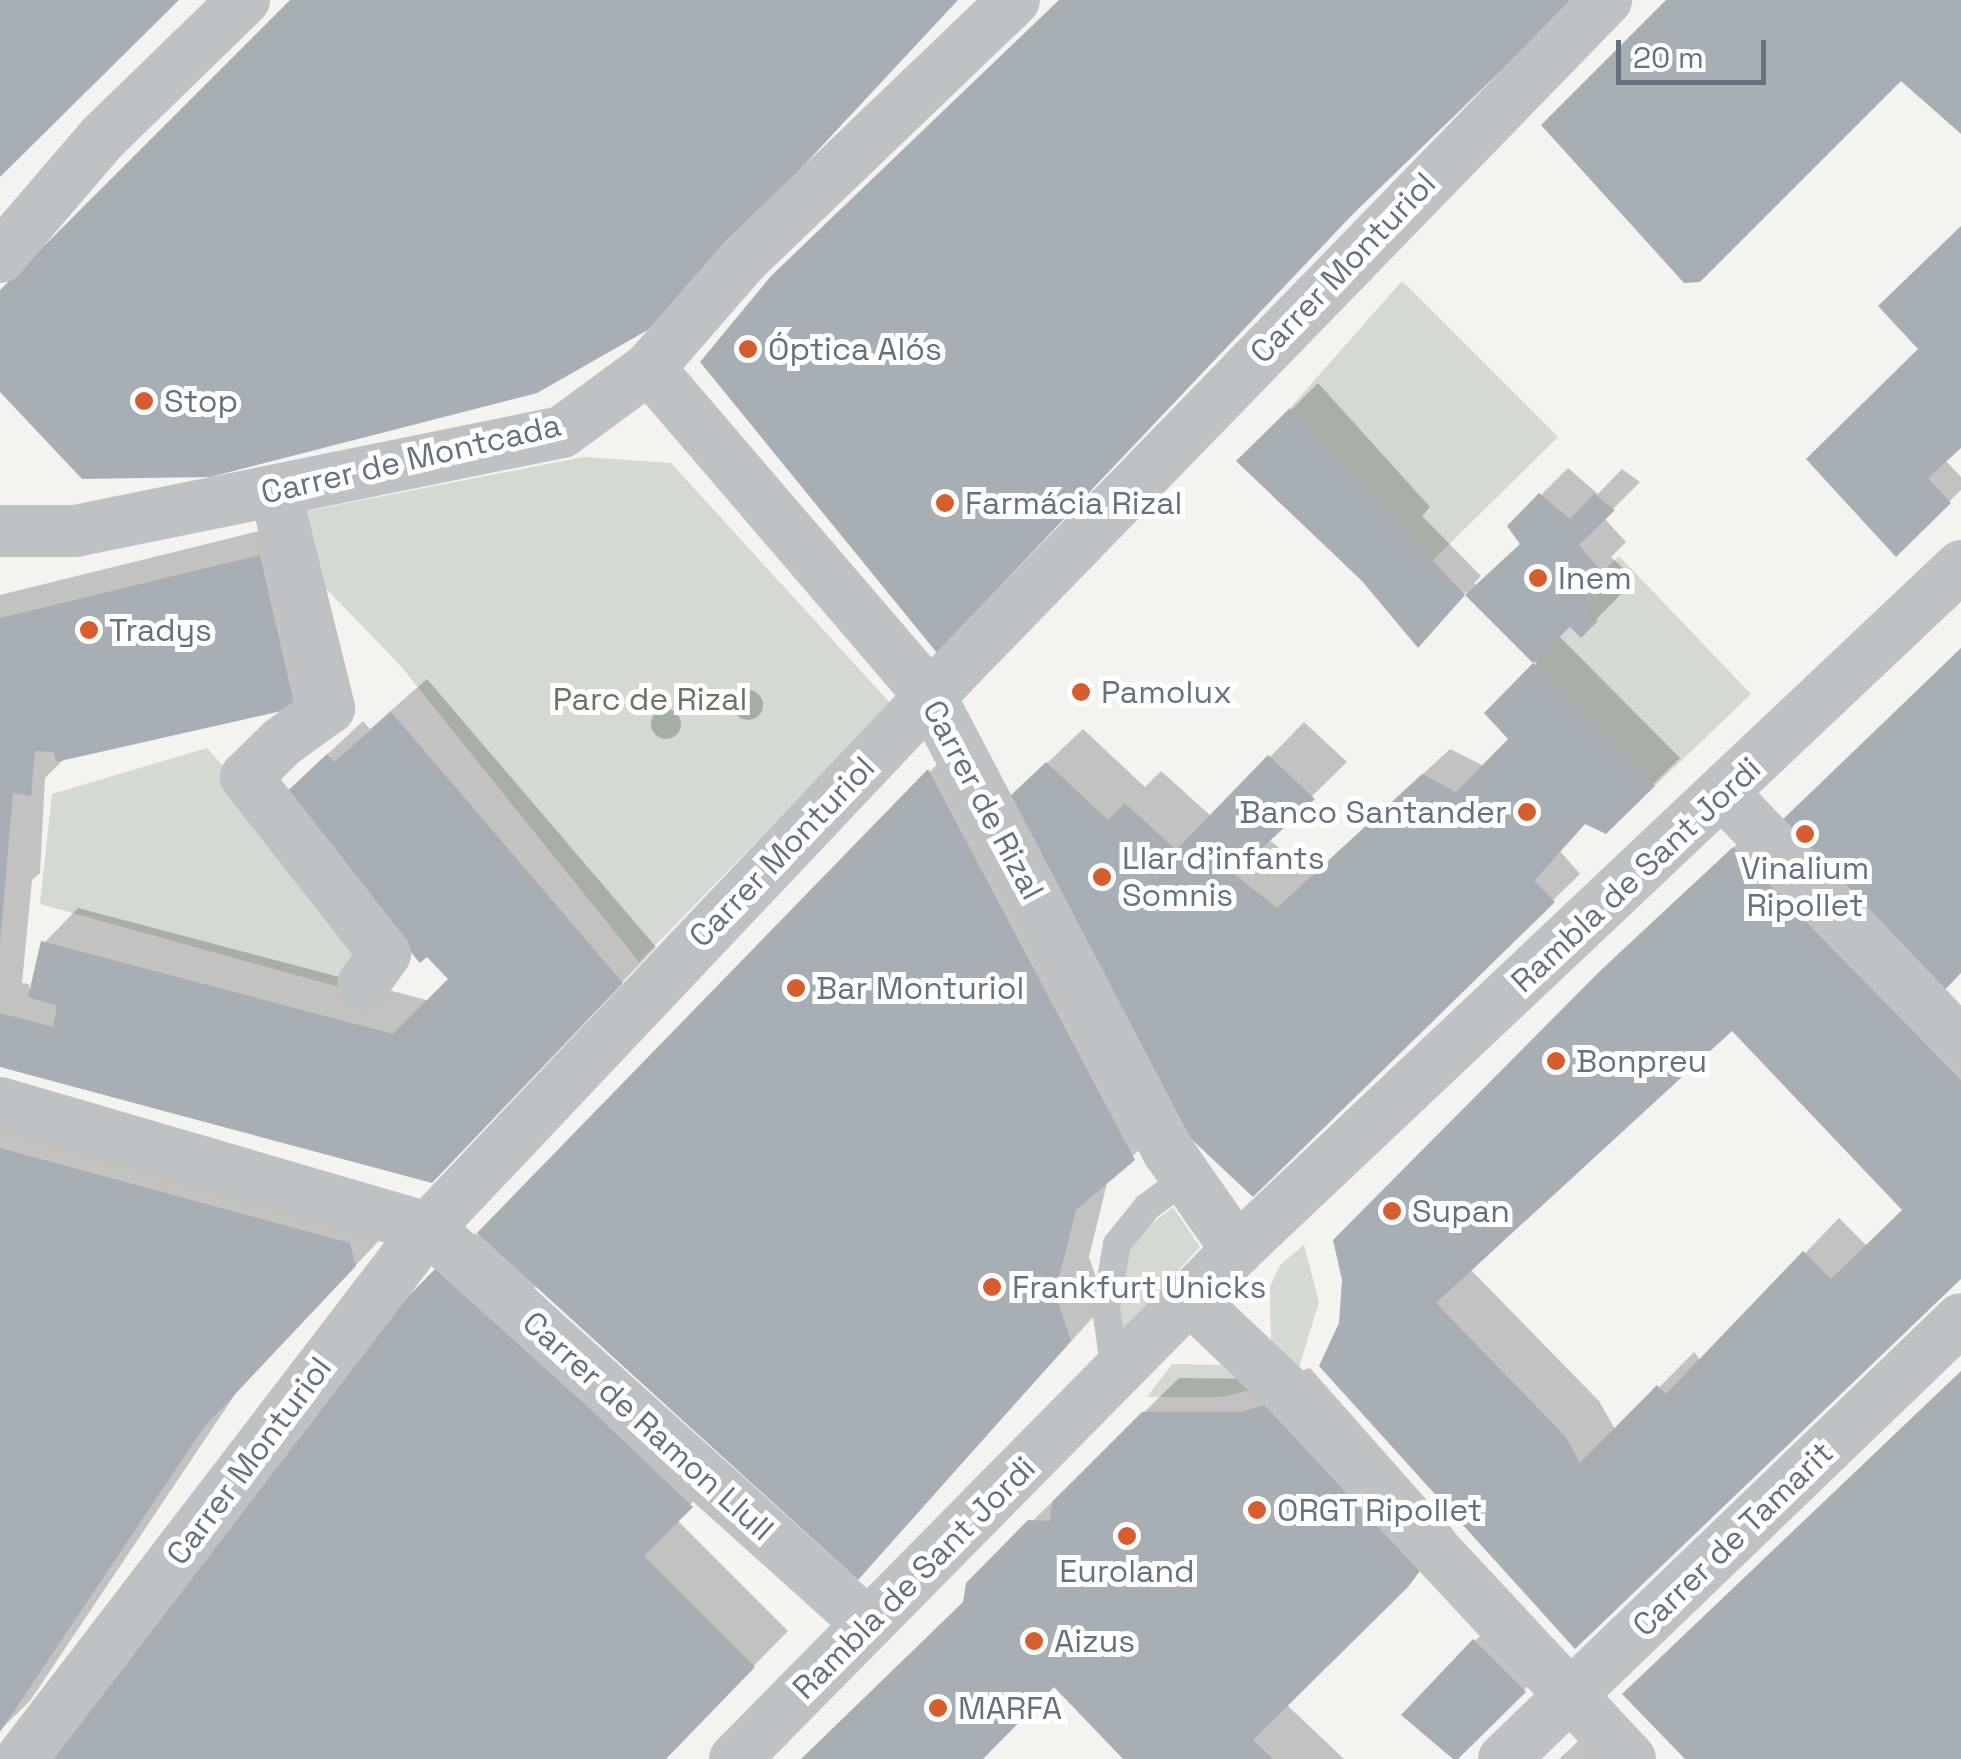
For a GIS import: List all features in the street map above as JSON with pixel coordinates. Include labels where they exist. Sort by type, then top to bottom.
[{"type":"street","points":[[0,257],[103,137],[244,0]]},
{"type":"street","name":"Carrer de Montcada","points":[[0,532],[75,531],[562,432],[648,368],[744,259],[1014,0]]},
{"type":"street","name":"Carrer Monturiol","points":[[22,1759],[428,1228],[930,696],[1606,0]]},
{"type":"street","name":"Carrer de Rizal","points":[[648,368],[930,696],[1168,1151],[1236,1250]]},
{"type":"street","points":[[275,491],[329,708],[282,742],[246,777],[385,954],[363,984]]},
{"type":"street","name":"Rambla de Sant Jordi","points":[[735,1759],[1236,1250],[1961,566]]},
{"type":"street","points":[[1723,793],[1961,1044]]},
{"type":"street","points":[[0,1103],[428,1228]]},
{"type":"street","name":"Carrer de Ramon Llull","points":[[428,1228],[868,1624]]},
{"type":"street","points":[[1189,1298],[1285,1389],[1569,1698],[1630,1759]]},
{"type":"street","name":"Carrer de Tamarit","points":[[1504,1759],[1961,1319]]},
{"type":"lane","points":[[1104,1385],[1106,1308],[1117,1244],[1148,1207],[1186,1178]]},
{"type":"green space","points":[[1402,281],[1558,437],[1430,563],[1290,408]]},
{"type":"green space","name":"Parc de Rizal","points":[[583,457],[671,463],[891,704],[639,962],[400,665],[303,565],[291,514]]},
{"type":"green space","points":[[1619,556],[1751,694],[1655,786],[1533,663],[1570,627],[1581,638],[1597,622],[1585,611],[1598,596],[1587,586]]},
{"type":"green space","points":[[207,748],[382,944],[350,990],[40,904],[52,794]]},
{"type":"green space","points":[[1173,1207],[1200,1247],[1121,1333],[1116,1302],[1127,1252],[1145,1229]]},
{"type":"green space","points":[[1304,1245],[1319,1302],[1298,1371],[1271,1350],[1270,1287],[1280,1265]]},
{"type":"green space","points":[[1172,1364],[1235,1365],[1262,1387],[1221,1397],[1147,1397]]},
{"type":"building","points":[[0,0],[179,0],[0,177]]},
{"type":"building","points":[[290,0],[958,0],[653,327],[537,393],[210,477],[82,479],[0,392],[0,290]]},
{"type":"building","points":[[1059,0],[1574,0],[1352,215],[937,653],[700,362],[771,276]]},
{"type":"building","points":[[1666,0],[1961,0],[1961,134],[1901,81],[1700,282],[1684,283],[1541,125]]},
{"type":"building","points":[[1961,226],[1961,448],[1928,478],[1951,503],[1896,557],[1806,459],[1918,349],[1878,306]]},
{"type":"building","points":[[1290,408],[1465,595],[1418,648],[1362,581],[1236,461]]},
{"type":"building","name":"Inem","points":[[1539,493],[1570,519],[1594,494],[1615,510],[1579,545],[1601,571],[1587,586],[1598,596],[1585,611],[1598,621],[1581,638],[1570,627],[1533,663],[1465,595],[1520,544],[1507,526]]},
{"type":"building","points":[[260,555],[295,708],[56,762],[54,752],[35,751],[31,796],[13,793],[0,944],[0,618]]},
{"type":"building","points":[[1961,648],[1961,973],[1940,995],[1777,825]]},
{"type":"building","points":[[1533,663],[1655,786],[1606,834],[1585,824],[1534,881],[1555,902],[1253,1197],[1188,1136],[1008,798],[1046,762],[1108,820],[1125,803],[1176,850],[1268,755],[1315,799],[1234,874],[1277,908],[1422,774],[1456,792],[1508,739],[1484,713]]},
{"type":"building","points":[[391,712],[623,983],[432,1183],[0,1067],[0,1013],[53,1027],[57,1006],[28,997],[41,941],[393,1034],[448,979],[427,957],[420,963],[280,798],[327,754],[334,762]]},
{"type":"building","points":[[928,769],[1135,1160],[1076,1210],[1055,1293],[1071,1341],[858,1580],[477,1233]]},
{"type":"building","points":[[1733,847],[1961,1080],[1961,1279],[1575,1649],[1319,1366],[1339,1323],[1342,1280],[1333,1240],[1601,970]],"holes":[[[1732,1031],[1902,1210],[1831,1279],[1803,1251],[1666,1394],[1657,1385],[1580,1463],[1565,1436],[1436,1303]]]},
{"type":"building","points":[[0,1148],[350,1243],[356,1266],[204,1427],[0,1732]]},
{"type":"building","points":[[439,1265],[693,1507],[644,1556],[755,1667],[666,1759],[51,1759],[333,1373]]},
{"type":"building","points":[[1961,1371],[1961,1759],[1685,1759],[1622,1694]]},
{"type":"building","points":[[1274,1402],[1422,1568],[1408,1587],[1253,1740],[1273,1759],[1123,1759],[1054,1687],[983,1759],[801,1759],[963,1602],[966,1583],[1028,1520],[1050,1521],[1052,1502],[1142,1412],[1241,1412]]},
{"type":"building","points":[[1473,1639],[1526,1692],[1458,1759],[1453,1759],[1401,1715]]},
{"type":"place","name":"Óptica Alós","points":[[748,349]]},
{"type":"place","name":"Stop","points":[[144,401]]},
{"type":"place","name":"Farmácia Rizal","points":[[945,503]]},
{"type":"place","name":"Inem","points":[[1538,578]]},
{"type":"place","name":"Tradys","points":[[89,630]]},
{"type":"place","name":"Pamolux","points":[[1081,692]]},
{"type":"place","name":"Banco Santander","points":[[1527,812]]},
{"type":"place","name":"Vinalium Ripollet","points":[[1805,834]]},
{"type":"place","name":"Llar d'infants Somnis","points":[[1102,877]]},
{"type":"place","name":"Bar Monturiol","points":[[796,988]]},
{"type":"place","name":"Bonpreu","points":[[1556,1061]]},
{"type":"place","name":"Supan","points":[[1392,1211]]},
{"type":"place","name":"Frankfurt Unicks","points":[[992,1287]]},
{"type":"place","name":"ORGT Ripollet","points":[[1257,1510]]},
{"type":"place","name":"Euroland","points":[[1127,1536]]},
{"type":"place","name":"Aizus","points":[[1034,1641]]},
{"type":"place","name":"MARFA","points":[[938,1708]]}]
